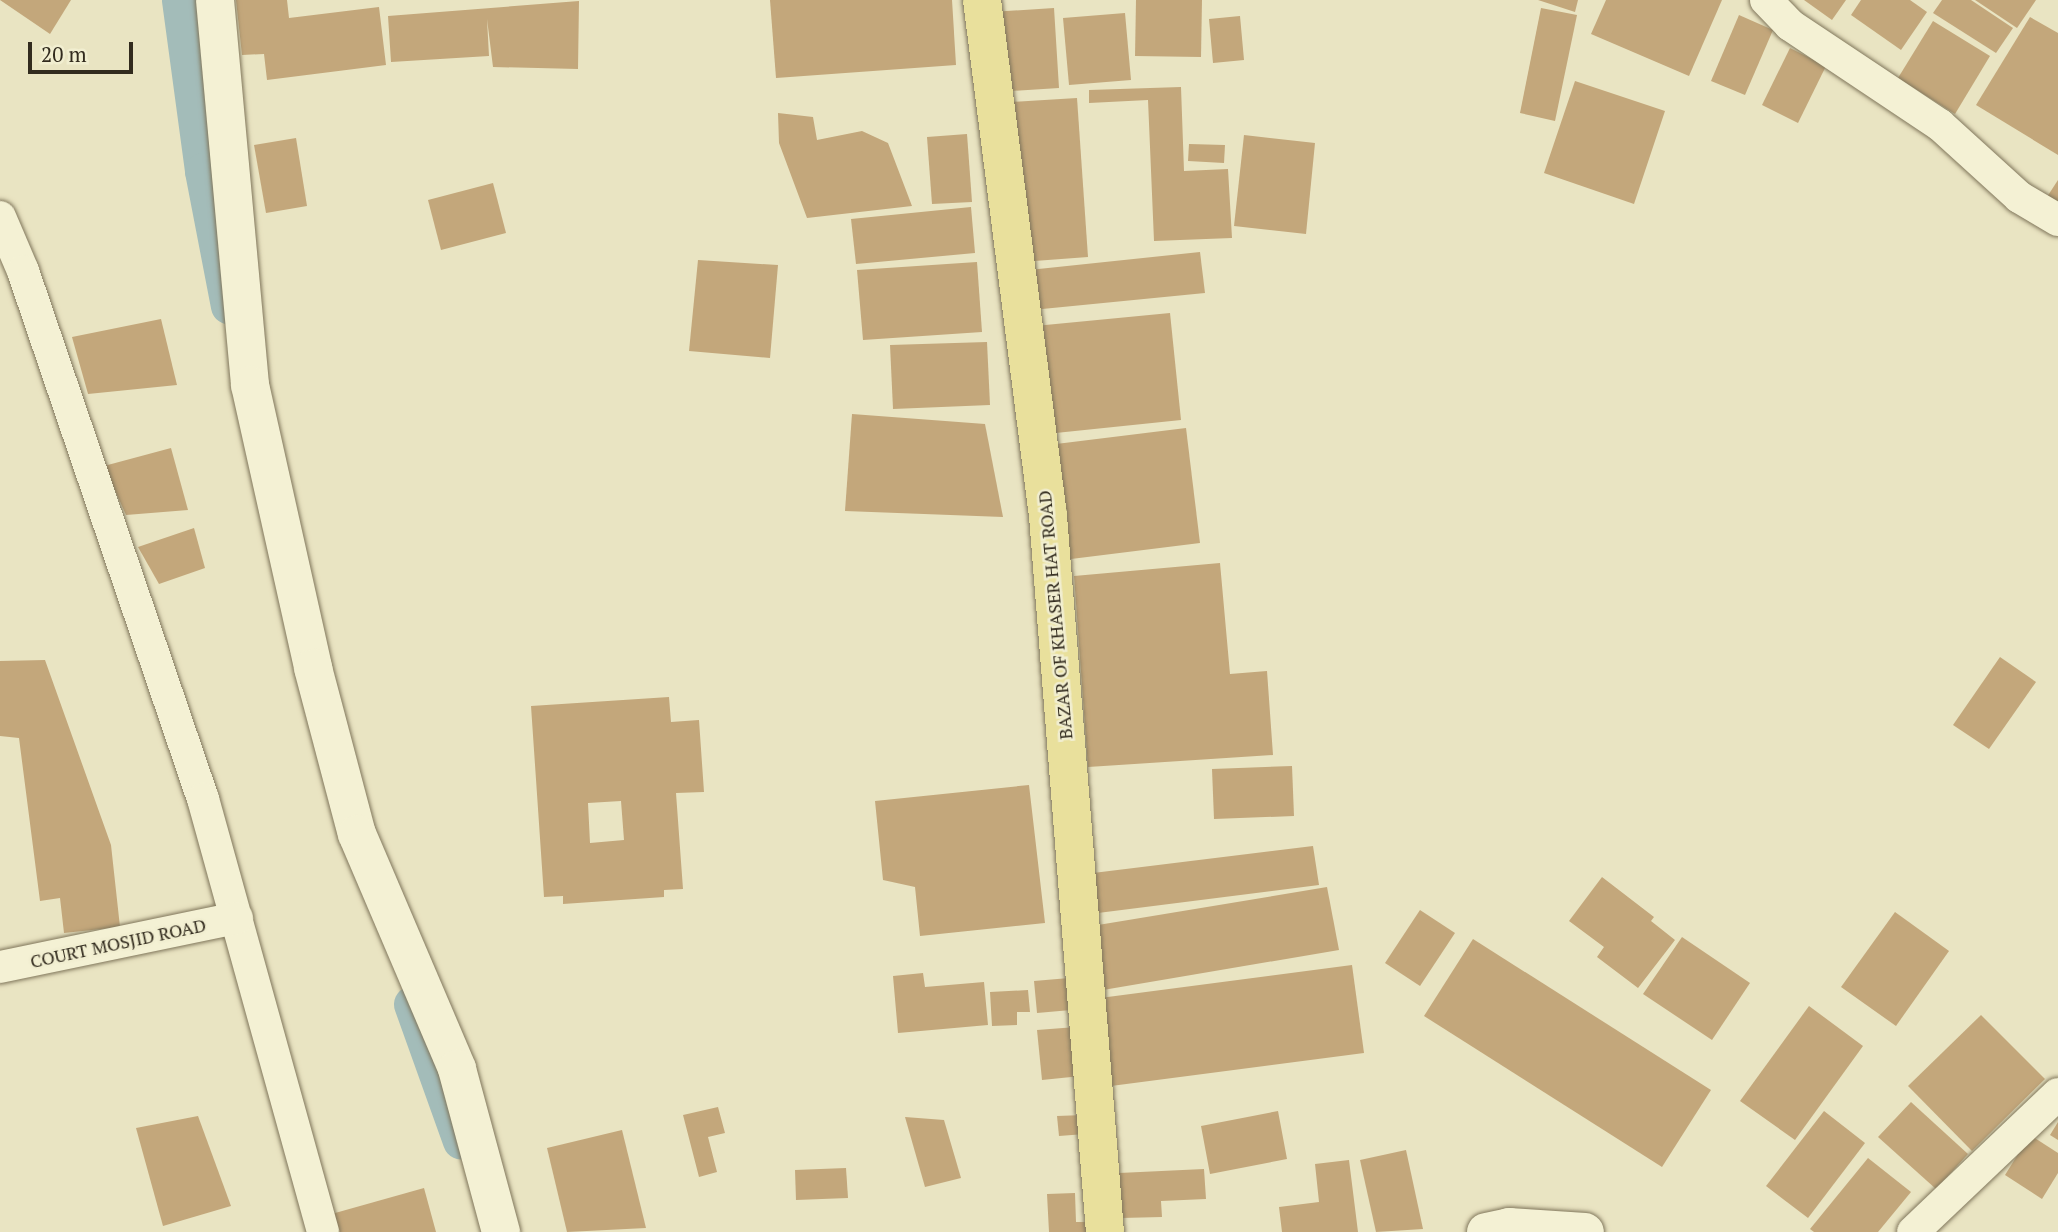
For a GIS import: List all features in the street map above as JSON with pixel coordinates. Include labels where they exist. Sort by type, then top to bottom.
[{"type":"main road","name":"BAZAR OF KHASER HAT ROAD","points":[[982,0],[1048,516],[1105,1232]]},
{"type":"street","points":[[215,0],[250,385],[313,668],[357,834],[457,1069],[501,1232]]},
{"type":"street","points":[[1766,0],[1790,25],[1940,125],[2019,197],[2058,220]]},
{"type":"street","points":[[0,217],[23,271],[204,799],[323,1232]]},
{"type":"street","name":"COURT MOSJID ROAD","points":[[0,967],[237,918]]},
{"type":"street","points":[[1913,1232],[2058,1094]]},
{"type":"street","points":[[1486,1232],[1509,1227],[1584,1232]]},
{"type":"building","points":[[0,0],[71,0],[50,34]]},
{"type":"building","points":[[236,0],[287,0],[289,18],[379,7],[386,65],[267,80],[264,54],[242,55]]},
{"type":"building","points":[[770,0],[952,0],[956,65],[776,78]]},
{"type":"building","points":[[1136,0],[1202,0],[1201,57],[1135,56]]},
{"type":"building","points":[[1538,0],[1578,0],[1575,12]]},
{"type":"building","points":[[1606,0],[1722,0],[1689,76],[1591,34]]},
{"type":"building","points":[[1804,0],[1846,0],[1832,20]]},
{"type":"building","points":[[1861,0],[1910,0],[1927,12],[1901,50],[1851,15]]},
{"type":"building","points":[[1942,0],[1971,0],[2013,28],[1996,53],[1933,13]]},
{"type":"building","points":[[1975,0],[2036,0],[2017,28]]},
{"type":"building","points":[[579,1],[578,69],[493,67],[487,19],[489,56],[391,62],[388,16]]},
{"type":"building","points":[[1054,8],[1059,88],[996,92],[991,12]]},
{"type":"building","points":[[1541,8],[1577,15],[1555,121],[1520,113]]},
{"type":"building","points":[[1125,13],[1131,80],[1069,85],[1063,18]]},
{"type":"building","points":[[1739,15],[1773,30],[1745,95],[1711,81]]},
{"type":"building","points":[[1240,16],[1244,60],[1213,63],[1209,19]]},
{"type":"building","points":[[2030,17],[2058,33],[2058,155],[1976,105]]},
{"type":"building","points":[[1933,21],[1990,56],[1955,114],[1898,78]]},
{"type":"building","points":[[1790,48],[1826,66],[1798,123],[1762,105]]},
{"type":"building","points":[[1575,81],[1665,111],[1634,204],[1544,173]]},
{"type":"building","points":[[1181,87],[1184,171],[1228,169],[1232,238],[1154,241],[1148,100],[1089,103],[1089,90]]},
{"type":"building","points":[[1077,98],[1088,257],[1021,262],[1010,102]]},
{"type":"building","points":[[778,113],[813,117],[817,140],[862,131],[888,143],[912,206],[807,218],[779,143]]},
{"type":"building","points":[[967,134],[972,202],[932,204],[927,137]]},
{"type":"building","points":[[1244,135],[1315,143],[1306,234],[1234,226]]},
{"type":"building","points":[[296,138],[307,206],[266,213],[254,145]]},
{"type":"building","points":[[1189,144],[1225,145],[1224,163],[1188,161]]},
{"type":"building","points":[[2058,180],[2058,208],[2045,200]]},
{"type":"building","points":[[493,183],[506,233],[441,250],[428,200]]},
{"type":"building","points":[[971,207],[975,253],[856,264],[851,219]]},
{"type":"building","points":[[1200,252],[1205,293],[1032,310],[1029,270]]},
{"type":"building","points":[[698,260],[778,265],[770,358],[689,351]]},
{"type":"building","points":[[977,262],[982,332],[863,340],[857,270]]},
{"type":"building","points":[[1170,313],[1181,420],[1046,434],[1035,326]]},
{"type":"building","points":[[161,319],[177,385],[88,394],[72,337]]},
{"type":"building","points":[[987,342],[990,405],[893,409],[890,345]]},
{"type":"building","points":[[852,414],[985,424],[1003,517],[845,511]]},
{"type":"building","points":[[1186,428],[1200,543],[1063,560],[1048,445]]},
{"type":"building","points":[[171,448],[188,510],[126,515],[104,466]]},
{"type":"building","points":[[194,528],[205,568],[159,584],[138,547]]},
{"type":"building","points":[[1220,563],[1230,674],[1267,671],[1273,755],[1088,767],[1074,576]]},
{"type":"building","points":[[2000,657],[2036,682],[1989,749],[1953,725]]},
{"type":"building","points":[[45,660],[111,845],[120,927],[64,933],[60,898],[40,901],[19,738],[0,736],[0,661]]},
{"type":"building","points":[[669,697],[671,722],[699,720],[704,792],[676,793],[683,889],[664,890],[664,897],[563,904],[563,896],[544,897],[531,706]],"holes":[[[621,801],[624,840],[590,843],[588,803]]]},
{"type":"building","points":[[1292,766],[1294,816],[1214,819],[1212,769]]},
{"type":"building","points":[[1029,785],[1045,923],[920,936],[915,887],[883,880],[875,801]]},
{"type":"building","points":[[1313,846],[1319,885],[1090,914],[1085,874]]},
{"type":"building","points":[[1602,877],[1654,917],[1651,921],[1675,940],[1638,988],[1597,957],[1604,947],[1569,921]]},
{"type":"building","points":[[1327,887],[1339,950],[1103,990],[1092,926]]},
{"type":"building","points":[[1420,910],[1455,933],[1420,986],[1385,963]]},
{"type":"building","points":[[1895,912],[1949,951],[1896,1026],[1841,987]]},
{"type":"building","points":[[1682,937],[1750,983],[1712,1040],[1643,994]]},
{"type":"building","points":[[1473,939],[1711,1090],[1662,1167],[1424,1016]]},
{"type":"building","points":[[1352,965],[1364,1053],[1111,1086],[1100,998]]},
{"type":"building","points":[[923,973],[925,987],[984,982],[988,1025],[898,1033],[893,976]]},
{"type":"building","points":[[1069,978],[1071,1010],[1037,1013],[1034,981]]},
{"type":"building","points":[[1028,990],[1030,1012],[1017,1012],[1017,1025],[992,1026],[990,992]]},
{"type":"building","points":[[1809,1006],[1863,1046],[1795,1140],[1740,1101]]},
{"type":"building","points":[[1981,1015],[2045,1079],[1972,1151],[1908,1086]]},
{"type":"building","points":[[1076,1027],[1081,1076],[1042,1080],[1037,1030]]},
{"type":"building","points":[[1911,1102],[1968,1154],[1936,1189],[1878,1137]]},
{"type":"building","points":[[718,1107],[725,1133],[708,1137],[717,1172],[699,1177],[683,1115]]},
{"type":"building","points":[[1278,1111],[1287,1159],[1210,1174],[1201,1126]]},
{"type":"building","points":[[1824,1111],[1865,1143],[1808,1218],[1766,1186]]},
{"type":"building","points":[[1084,1115],[1085,1134],[1059,1136],[1057,1116]]},
{"type":"building","points":[[198,1116],[231,1206],[163,1226],[136,1128]]},
{"type":"building","points":[[905,1117],[944,1120],[961,1178],[925,1187]]},
{"type":"building","points":[[2058,1122],[2058,1140],[2050,1135]]},
{"type":"building","points":[[622,1130],[646,1228],[567,1232],[547,1148]]},
{"type":"building","points":[[2030,1135],[2058,1153],[2058,1173],[2042,1199],[2005,1175]]},
{"type":"building","points":[[1406,1150],[1423,1229],[1376,1232],[1360,1160]]},
{"type":"building","points":[[1868,1158],[1911,1192],[1878,1232],[1814,1232],[1810,1229]]},
{"type":"building","points":[[1349,1160],[1358,1232],[1282,1232],[1279,1207],[1319,1202],[1315,1164]]},
{"type":"building","points":[[846,1168],[848,1198],[796,1200],[795,1170]]},
{"type":"building","points":[[1204,1169],[1206,1199],[1161,1201],[1162,1217],[1121,1218],[1119,1173]]},
{"type":"building","points":[[424,1188],[436,1232],[333,1232],[328,1215]]},
{"type":"building","points":[[1075,1193],[1076,1222],[1097,1222],[1098,1232],[1049,1232],[1047,1194]]},
{"type":"waterway","points":[[180,0],[203,171],[229,306]]},
{"type":"waterway","points":[[412,1004],[461,1141]]}]
